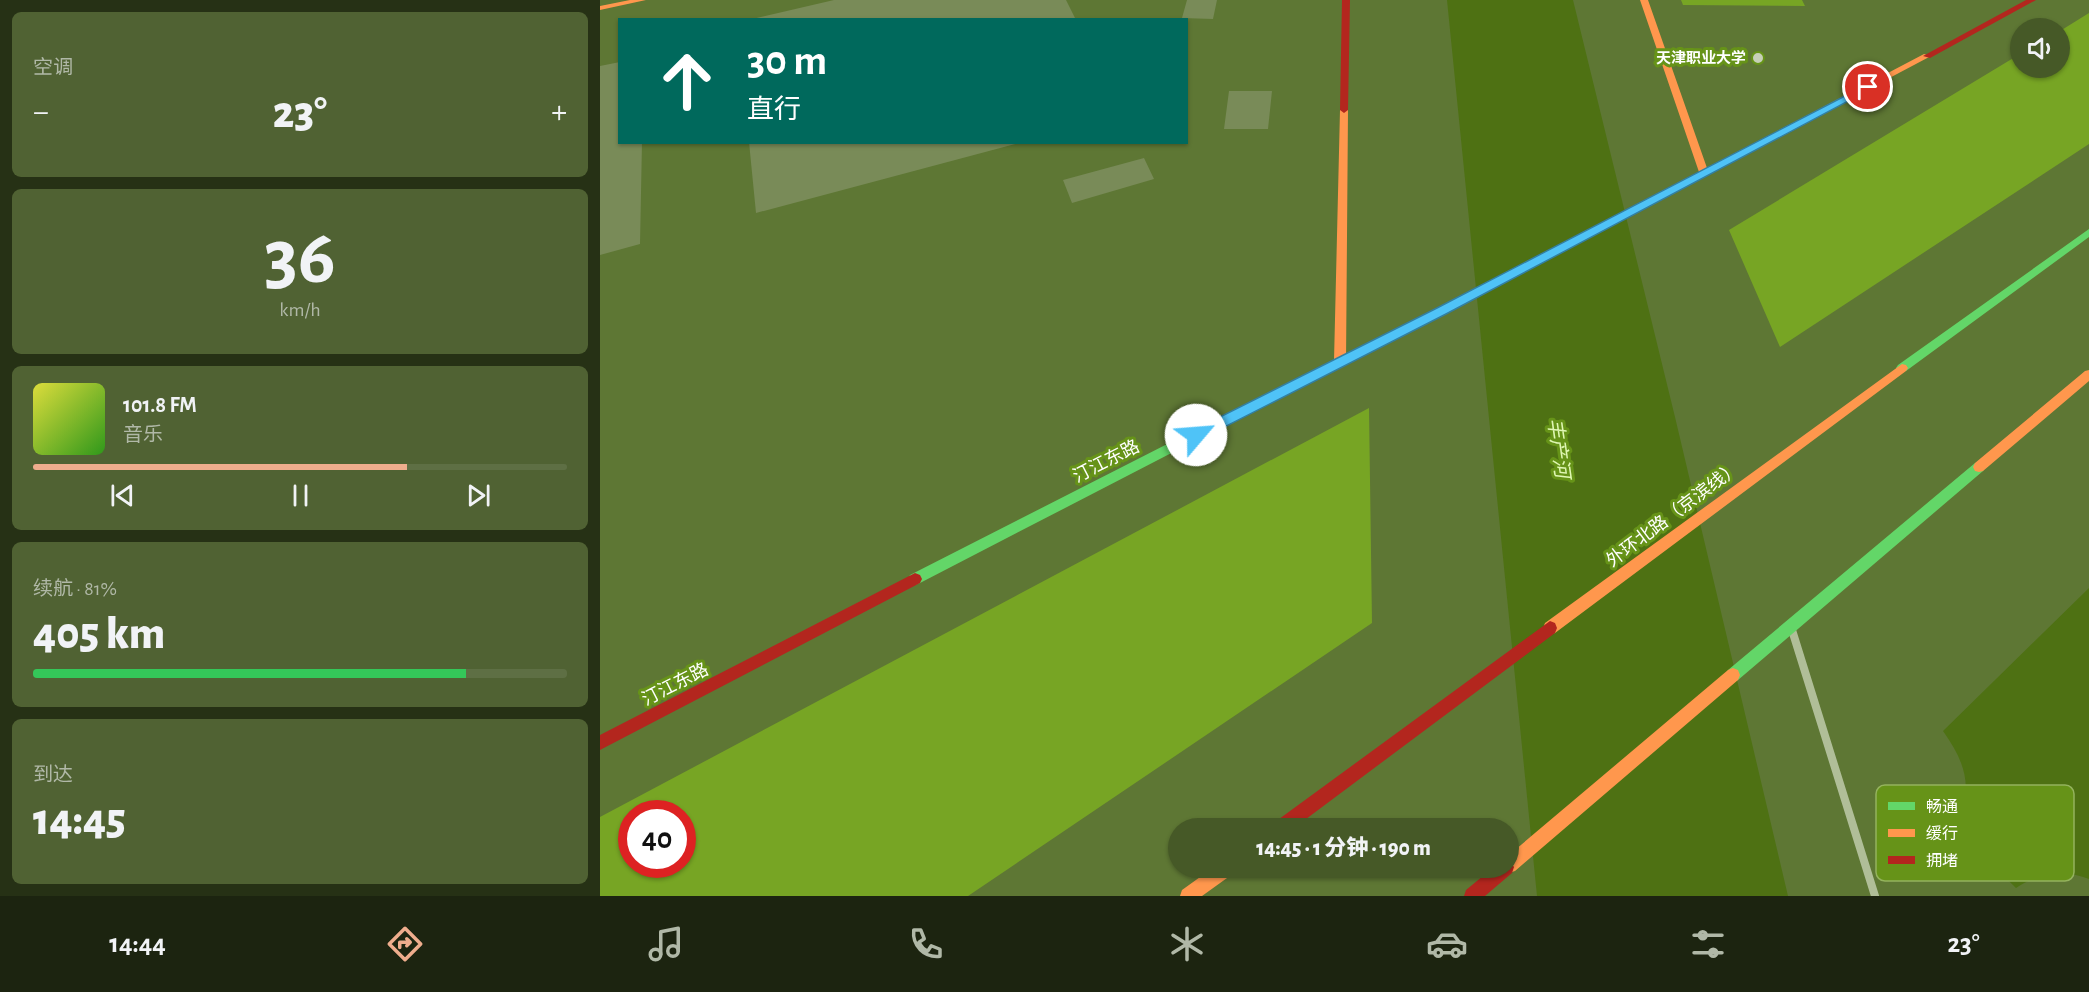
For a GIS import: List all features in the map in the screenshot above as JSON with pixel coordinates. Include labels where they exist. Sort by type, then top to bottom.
[{"type":"main road","points":[[600,8],[642,0]]},
{"type":"main road","points":[[1340,363],[1346,0]]},
{"type":"main road","points":[[1644,0],[1704,174]]},
{"type":"main road","name":"汀江东路","points":[[600,743],[1114,476],[1442,311],[2031,0]]},
{"type":"main road","name":"外环北路（京滨线）","points":[[1295,818],[1737,489],[2089,232]]},
{"type":"main road","points":[[1519,857],[2089,374]]},
{"type":"main road","points":[[1188,896],[1213,878]]},
{"type":"main road","points":[[1472,896],[1494,878]]},
{"type":"street","points":[[1791,626],[1875,896]]},
{"type":"shaded area","points":[[1681,0],[1802,0],[1805,6],[1683,5]]},
{"type":"shaded area","points":[[2089,13],[2089,144],[1780,347],[1729,230],[2010,60],[2010,78],[2070,78],[2070,25]]},
{"type":"shaded area","points":[[1369,408],[1372,623],[968,896],[600,896],[600,817],[618,807],[618,878],[696,878],[696,800],[632,800]]},
{"type":"water","name":"丰产河","points":[[1447,0],[1573,0],[1675,417],[1788,896],[1537,896]]},
{"type":"water","points":[[2089,588],[2089,879],[2074,875],[2074,785],[1966,785],[1957,754],[1943,731]]},
{"type":"water","points":[[2009,881],[2028,881],[2024,883],[2016,888]]},
{"type":"building","points":[[834,0],[1066,0],[1075,18],[757,18]]},
{"type":"building","points":[[1187,0],[1217,0],[1213,19],[1182,18]]},
{"type":"building","points":[[618,62],[618,144],[642,144],[640,244],[600,255],[600,66]]},
{"type":"building","points":[[1229,91],[1272,91],[1268,129],[1224,129]]},
{"type":"building","points":[[749,144],[1015,144],[756,213]]},
{"type":"building","points":[[1144,158],[1154,179],[1072,203],[1063,180]]},
{"type":"traffic: fast","points":[[1340,363],[1619,218]]},
{"type":"traffic: fast","points":[[1902,368],[2089,232]]},
{"type":"traffic: fast","points":[[915,579],[1181,442]]},
{"type":"traffic: fast","points":[[1733,675],[1979,467]]},
{"type":"traffic: slow","points":[[600,8],[642,0]]},
{"type":"traffic: slow","points":[[1644,0],[1704,174]]},
{"type":"traffic: slow","points":[[1619,218],[1927,56]]},
{"type":"traffic: slow","points":[[1181,442],[1340,363],[1344,110]]},
{"type":"traffic: slow","points":[[1550,628],[1902,368]]},
{"type":"traffic: slow","points":[[1979,467],[2089,374]]},
{"type":"traffic: slow","points":[[1519,857],[1733,675]]},
{"type":"traffic: slow","points":[[1188,896],[1213,878]]},
{"type":"traffic: jam","points":[[1344,110],[1346,0]]},
{"type":"traffic: jam","points":[[1927,56],[2032,0]]},
{"type":"traffic: jam","points":[[600,743],[915,579]]},
{"type":"traffic: jam","points":[[1294,818],[1550,628]]},
{"type":"traffic: jam","points":[[1472,896],[1493,878]]},
{"type":"place","name":"天津职业大学","points":[[1758,58]]},
{"type":"route","points":[[1196,435],[1442,311],[1868,87]]}]
